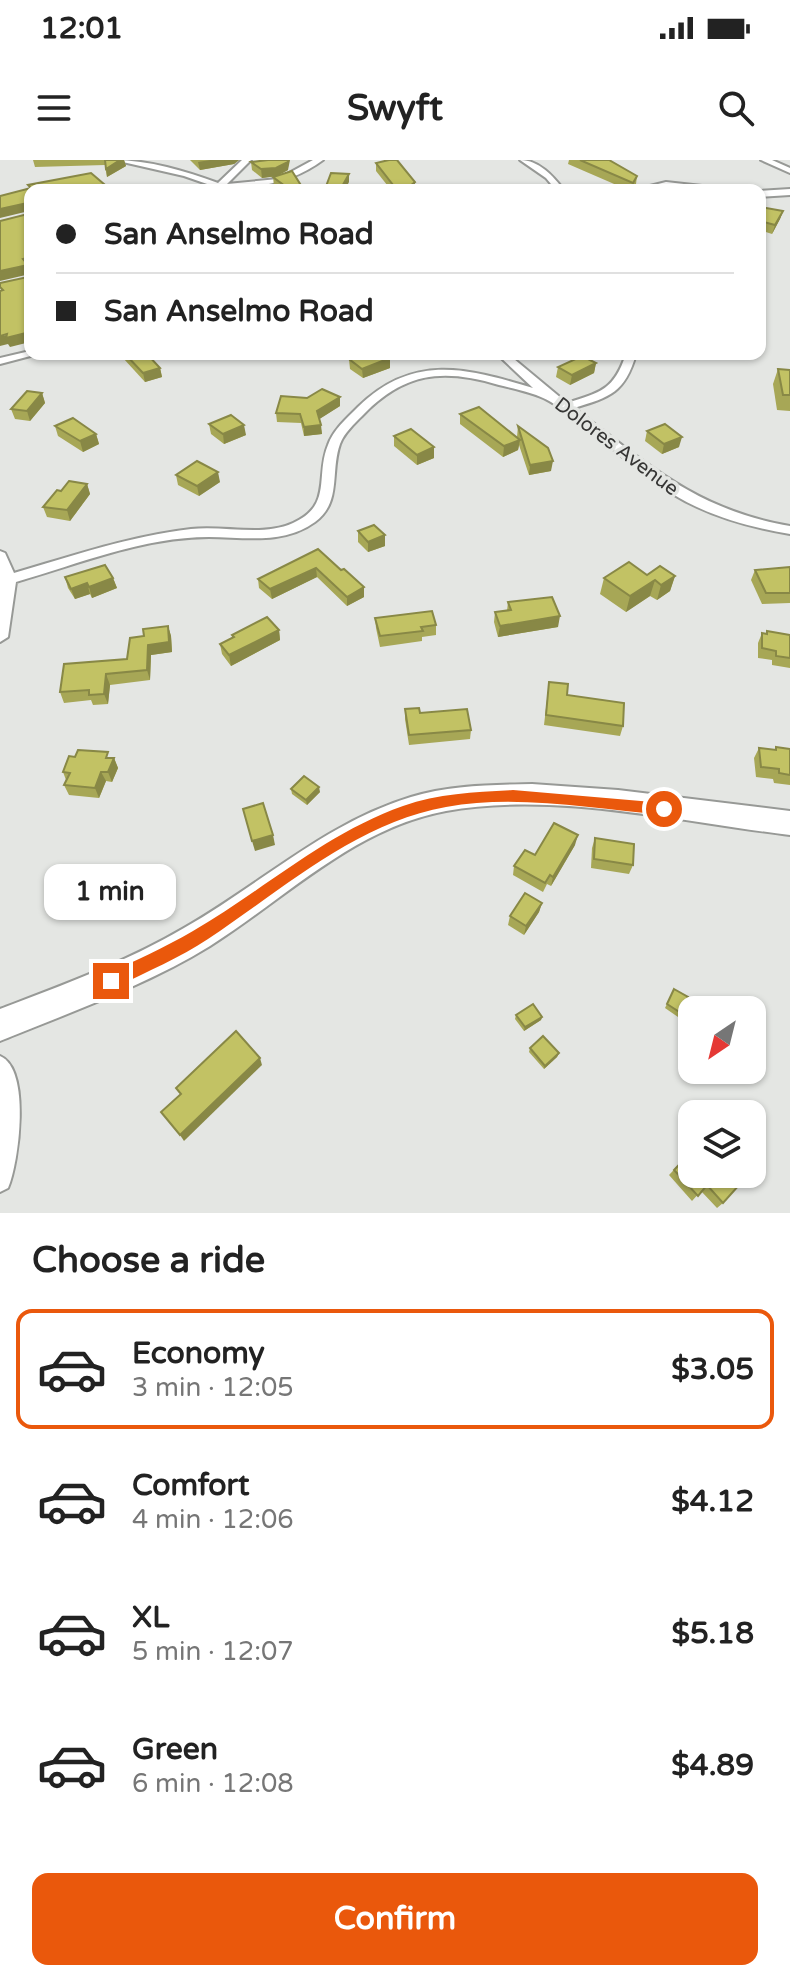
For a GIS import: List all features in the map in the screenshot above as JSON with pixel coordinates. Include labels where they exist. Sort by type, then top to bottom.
[{"type":"street","points":[[118,160],[175,171],[207,184]]},
{"type":"street","points":[[221,184],[247,160]]},
{"type":"street","points":[[253,184],[280,181],[300,173],[319,160]]},
{"type":"street","points":[[524,160],[549,176],[555,184]]},
{"type":"street","points":[[765,160],[790,171]]},
{"type":"street","points":[[766,194],[790,192]]},
{"type":"street","points":[[0,361],[24,356]]},
{"type":"street","name":"Dolores Avenue","points":[[509,360],[646,471],[696,504],[740,521],[789,528]]},
{"type":"street","points":[[565,407],[615,389],[625,377],[629,360]]},
{"type":"street","points":[[9,579],[127,545],[192,533],[260,533],[305,524],[331,489],[332,449],[339,436],[383,391],[416,374],[439,370],[463,372],[551,397]]},
{"type":"street","points":[[0,556],[9,579],[0,637]]},
{"type":"street","points":[[0,1025],[111,981],[161,957],[199,936],[307,862],[370,826],[447,800],[544,796],[790,823]]},
{"type":"street","points":[[0,1067],[10,1128],[0,1180]]},
{"type":"building","points":[[105,160],[120,160],[106,169]]},
{"type":"building","points":[[397,160],[415,182],[392,184],[376,163]]},
{"type":"building","points":[[580,160],[609,160],[637,176],[633,183]]},
{"type":"building","points":[[251,162],[288,162],[276,168],[261,169]]},
{"type":"building","points":[[292,171],[300,184],[282,184],[273,177]]},
{"type":"building","points":[[91,173],[104,184],[33,184]]},
{"type":"building","points":[[331,173],[349,174],[343,184],[327,184]]},
{"type":"building","points":[[24,190],[24,204],[0,209],[0,196]]},
{"type":"building","points":[[766,208],[783,211],[775,225],[766,223]]},
{"type":"building","points":[[24,215],[24,266],[0,271],[0,221]]},
{"type":"building","points":[[24,278],[24,334],[6,338],[7,334],[0,336],[0,291],[3,290],[0,283]]},
{"type":"building","points":[[131,360],[153,360],[160,368],[143,373]]},
{"type":"building","points":[[350,360],[385,360],[362,369]]},
{"type":"building","points":[[573,360],[596,363],[572,375],[558,367]]},
{"type":"building","points":[[778,369],[790,370],[790,395],[783,395]]},
{"type":"building","points":[[322,389],[340,397],[317,411],[321,425],[304,427],[300,414],[276,413],[281,396],[307,398]]},
{"type":"building","points":[[27,391],[42,393],[27,411],[11,409]]},
{"type":"building","points":[[479,407],[520,440],[504,446],[460,414]]},
{"type":"building","points":[[231,415],[244,425],[223,434],[209,424]]},
{"type":"building","points":[[73,418],[96,434],[80,441],[55,426]]},
{"type":"building","points":[[665,424],[682,437],[664,444],[647,431]]},
{"type":"building","points":[[518,426],[548,448],[553,461],[530,465]]},
{"type":"building","points":[[411,429],[434,447],[417,455],[394,436]]},
{"type":"building","points":[[197,461],[218,472],[197,486],[176,475]]},
{"type":"building","points":[[69,481],[87,484],[67,510],[43,507],[57,490],[61,491]]},
{"type":"building","points":[[374,525],[385,535],[368,542],[358,531]]},
{"type":"building","points":[[318,549],[364,587],[347,597],[316,568],[270,589],[258,579]]},
{"type":"building","points":[[629,562],[647,575],[660,566],[675,576],[661,585],[655,580],[630,596],[604,578]]},
{"type":"building","points":[[105,565],[113,578],[89,587],[87,583],[71,589],[65,577]]},
{"type":"building","points":[[790,567],[790,593],[766,593],[755,570]]},
{"type":"building","points":[[552,597],[560,616],[500,626],[495,612],[511,610],[508,602]]},
{"type":"building","points":[[432,611],[436,625],[421,627],[423,631],[380,636],[375,618]]},
{"type":"building","points":[[267,617],[279,630],[229,655],[220,644],[234,637],[232,635]]},
{"type":"building","points":[[168,626],[169,642],[148,645],[147,670],[106,674],[104,694],[89,695],[89,690],[60,692],[64,664],[127,659],[130,638],[144,636],[143,629]]},
{"type":"building","points":[[767,631],[790,635],[790,658],[776,656],[776,651],[762,648],[762,633],[767,634]]},
{"type":"building","points":[[549,682],[568,684],[567,695],[624,703],[623,726],[546,715]]},
{"type":"building","points":[[419,708],[420,713],[467,709],[471,730],[409,735],[405,709]]},
{"type":"building","points":[[776,747],[790,749],[790,775],[779,773],[779,769],[761,767],[759,748],[776,750]]},
{"type":"building","points":[[78,750],[108,752],[106,758],[114,758],[108,772],[101,772],[95,788],[64,785],[70,773],[63,772],[69,756],[75,757]]},
{"type":"building","points":[[304,776],[319,787],[306,800],[291,789]]},
{"type":"building","points":[[263,803],[273,835],[252,841],[243,809]]},
{"type":"building","points":[[554,823],[578,835],[553,877],[550,875],[545,883],[514,866],[525,850],[535,855]]},
{"type":"building","points":[[595,838],[634,844],[633,865],[594,859]]},
{"type":"building","points":[[525,893],[542,903],[526,926],[510,916]]},
{"type":"building","points":[[674,989],[686,996],[678,996],[678,1011],[667,1004]]},
{"type":"building","points":[[533,1004],[542,1017],[525,1027],[516,1015]]},
{"type":"building","points":[[236,1031],[260,1058],[180,1135],[161,1112],[181,1094],[176,1088]]},
{"type":"building","points":[[543,1036],[559,1053],[545,1066],[530,1048]]},
{"type":"building","points":[[691,1188],[705,1188],[698,1196]]},
{"type":"building","points":[[710,1188],[736,1188],[723,1203]]},
{"type":"route","points":[[111,981],[199,936],[307,862],[370,826],[407,811],[447,800],[494,796],[544,796],[664,809]]}]
